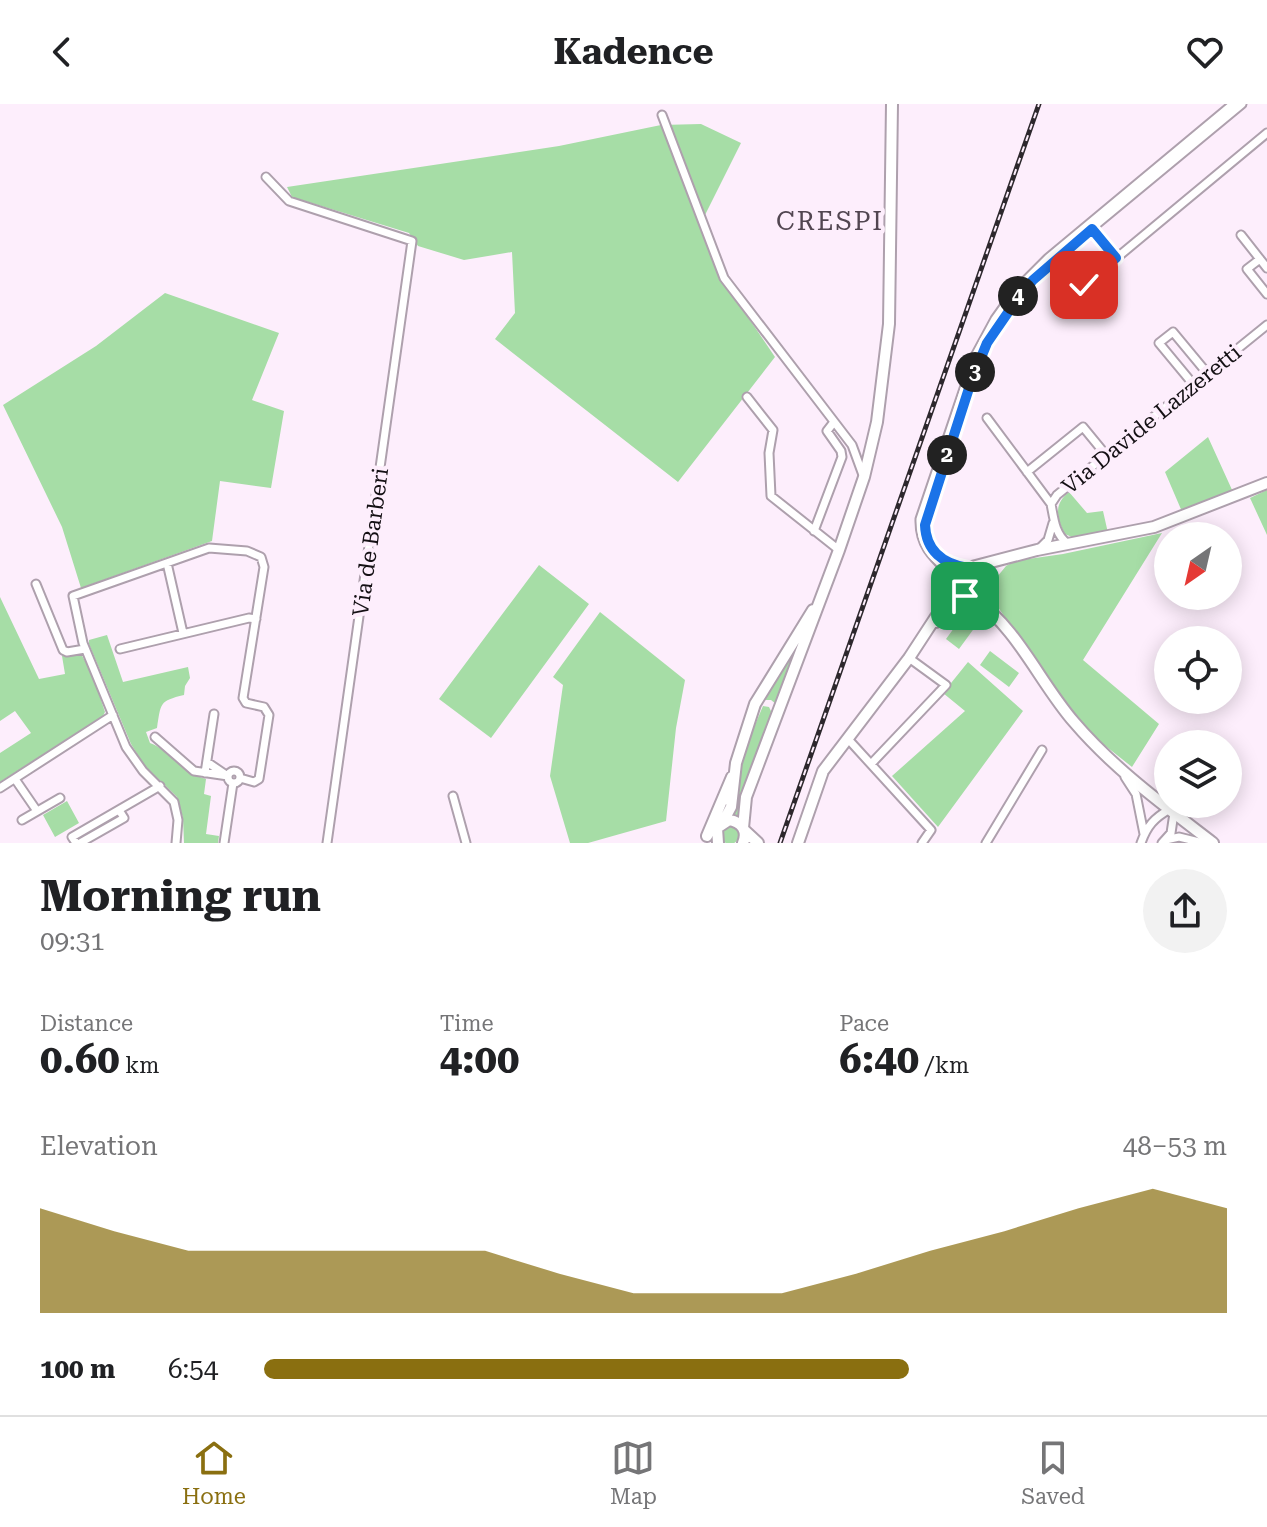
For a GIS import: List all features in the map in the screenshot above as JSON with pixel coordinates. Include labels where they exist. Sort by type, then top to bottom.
[{"type":"main road","points":[[743,843],[746,797],[864,477],[865,454],[880,405],[889,324],[892,104]]},
{"type":"main road","points":[[801,843],[803,827],[823,771],[909,658],[962,573],[1037,550],[1055,539],[1069,545],[1154,527],[1187,517],[1267,483]]},
{"type":"main road","points":[[930,628],[947,611],[984,595],[998,568],[1015,555]]},
{"type":"main road","points":[[971,568],[986,573],[991,604],[999,620],[1060,705],[1114,763],[1154,796]]},
{"type":"main road","points":[[958,582],[962,592],[999,620]]},
{"type":"main road","points":[[702,840],[735,772],[755,704],[825,589]]},
{"type":"main road","points":[[755,704],[770,705],[776,718]]},
{"type":"main road","points":[[702,840],[720,825],[733,801],[735,772]]},
{"type":"main road","points":[[1181,818],[1213,843]]},
{"type":"main road","points":[[720,825],[736,821],[758,843]]},
{"type":"main road","points":[[718,843],[720,825]]},
{"type":"street","points":[[958,582],[926,550],[921,537],[920,519],[975,356],[995,319],[1015,291],[1048,258],[1233,104]]},
{"type":"street","points":[[971,568],[953,565],[937,555],[929,545],[925,525],[971,382],[987,343],[1020,295],[1051,262],[1242,104]]},
{"type":"street","points":[[662,115],[724,278],[852,445],[865,454]]},
{"type":"street","points":[[1084,285],[1267,133]]},
{"type":"street","name":"Via de Barberi","points":[[266,177],[289,201],[412,241],[347,725],[327,843]]},
{"type":"street","points":[[1092,229],[1116,258]]},
{"type":"street","points":[[1241,235],[1267,268]]},
{"type":"street","points":[[1260,259],[1247,269],[1267,294]]},
{"type":"street","name":"Via Davide Lazzeretti","points":[[1055,539],[1051,504],[1057,495],[1267,325]]},
{"type":"street","points":[[1193,384],[1159,343],[1166,337],[1173,332],[1207,373]]},
{"type":"street","points":[[747,397],[773,430],[769,453],[771,496],[839,550]]},
{"type":"street","points":[[987,418],[1051,504]]},
{"type":"street","points":[[814,531],[842,457],[827,431],[834,422]]},
{"type":"street","points":[[1027,472],[1083,427],[1106,455]]},
{"type":"street","points":[[155,737],[194,771],[254,782],[259,779],[269,715],[264,707],[243,700],[264,567],[262,559],[256,554],[229,548],[209,548],[73,596],[85,649],[132,757],[176,808],[176,843]]},
{"type":"street","points":[[167,563],[183,633]]},
{"type":"street","points":[[36,584],[63,650],[85,649]]},
{"type":"street","points":[[120,649],[249,618],[256,619]]},
{"type":"street","points":[[871,764],[946,685],[909,658]]},
{"type":"street","points":[[205,773],[214,714]]},
{"type":"street","points":[[0,788],[113,715]]},
{"type":"street","points":[[848,739],[931,830],[922,843]]},
{"type":"street","points":[[986,843],[1042,750]]},
{"type":"street","points":[[207,762],[234,779]]},
{"type":"street","points":[[1114,763],[1136,794],[1144,834]]},
{"type":"street","points":[[15,779],[37,811]]},
{"type":"street","points":[[224,843],[234,779]]},
{"type":"street","points":[[78,843],[124,818],[119,810],[160,786]]},
{"type":"street","points":[[453,796],[466,843]]},
{"type":"street","points":[[22,820],[60,798]]},
{"type":"street","points":[[1141,843],[1155,818]]},
{"type":"street","points":[[1164,842],[1171,833],[1172,818]]},
{"type":"street","points":[[1164,842],[1179,837],[1203,843]]},
{"type":"green space","points":[[701,124],[741,143],[700,225],[720,276],[775,357],[678,482],[495,339],[515,313],[512,252],[464,260],[418,246],[409,233],[292,197],[287,187],[559,146],[661,125]]},
{"type":"green space","points":[[165,293],[279,333],[252,400],[284,411],[271,488],[220,481],[212,541],[81,588],[62,527],[3,405],[96,346]]},
{"type":"green space","points":[[1208,437],[1233,492],[1183,514],[1165,472]]},
{"type":"green space","points":[[1267,490],[1267,535],[1250,498]]},
{"type":"green space","points":[[1069,492],[1087,513],[1103,511],[1108,533],[1074,538],[1065,534],[1058,512],[1060,502]]},
{"type":"green space","points":[[1154,535],[1154,546],[1083,660],[1159,724],[1132,767],[1098,740],[1070,710],[995,603],[997,577],[1006,566],[1015,561]]},
{"type":"green space","points":[[539,565],[589,604],[491,738],[439,699]]},
{"type":"green space","points":[[974,573],[981,576],[984,583],[981,590],[974,593],[967,590],[964,583],[967,576]]},
{"type":"green space","points":[[0,597],[39,679],[65,674],[62,656],[81,654],[92,673],[105,712],[0,782],[0,753],[31,733],[15,711],[0,721]]},
{"type":"green space","points":[[600,612],[685,680],[676,728],[666,821],[588,843],[570,843],[550,776],[563,685],[553,677]]},
{"type":"green space","points":[[965,613],[978,623],[959,649],[946,639]]},
{"type":"green space","points":[[807,624],[776,704],[771,700],[761,700]]},
{"type":"green space","points":[[107,635],[123,682],[188,667],[190,678],[184,695],[166,701],[161,708],[157,728],[146,732],[150,743],[190,772],[206,779],[204,794],[211,796],[206,834],[219,836],[218,843],[184,843],[183,818],[177,797],[144,765],[131,744],[89,644],[89,640]]},
{"type":"green space","points":[[990,651],[1019,673],[1009,687],[980,665]]},
{"type":"green space","points":[[968,662],[1023,711],[938,827],[892,776],[965,711],[943,693]]},
{"type":"green space","points":[[763,706],[769,707],[772,713],[738,817],[730,816],[743,753]]},
{"type":"green space","points":[[67,801],[79,823],[55,837],[43,815]]},
{"type":"green space","points":[[726,826],[734,826],[739,831],[736,843],[724,843],[721,839],[721,831]]},
{"type":"railway","points":[[780,843],[1039,104]]},
{"type":"district","name":"CRESPI","points":[[830,221]]},
{"type":"route","points":[[965,596],[958,581],[968,568],[953,565],[937,555],[929,545],[925,525],[971,382],[987,343],[1020,295],[1051,262],[1092,229],[1116,258],[1084,285]]}]
